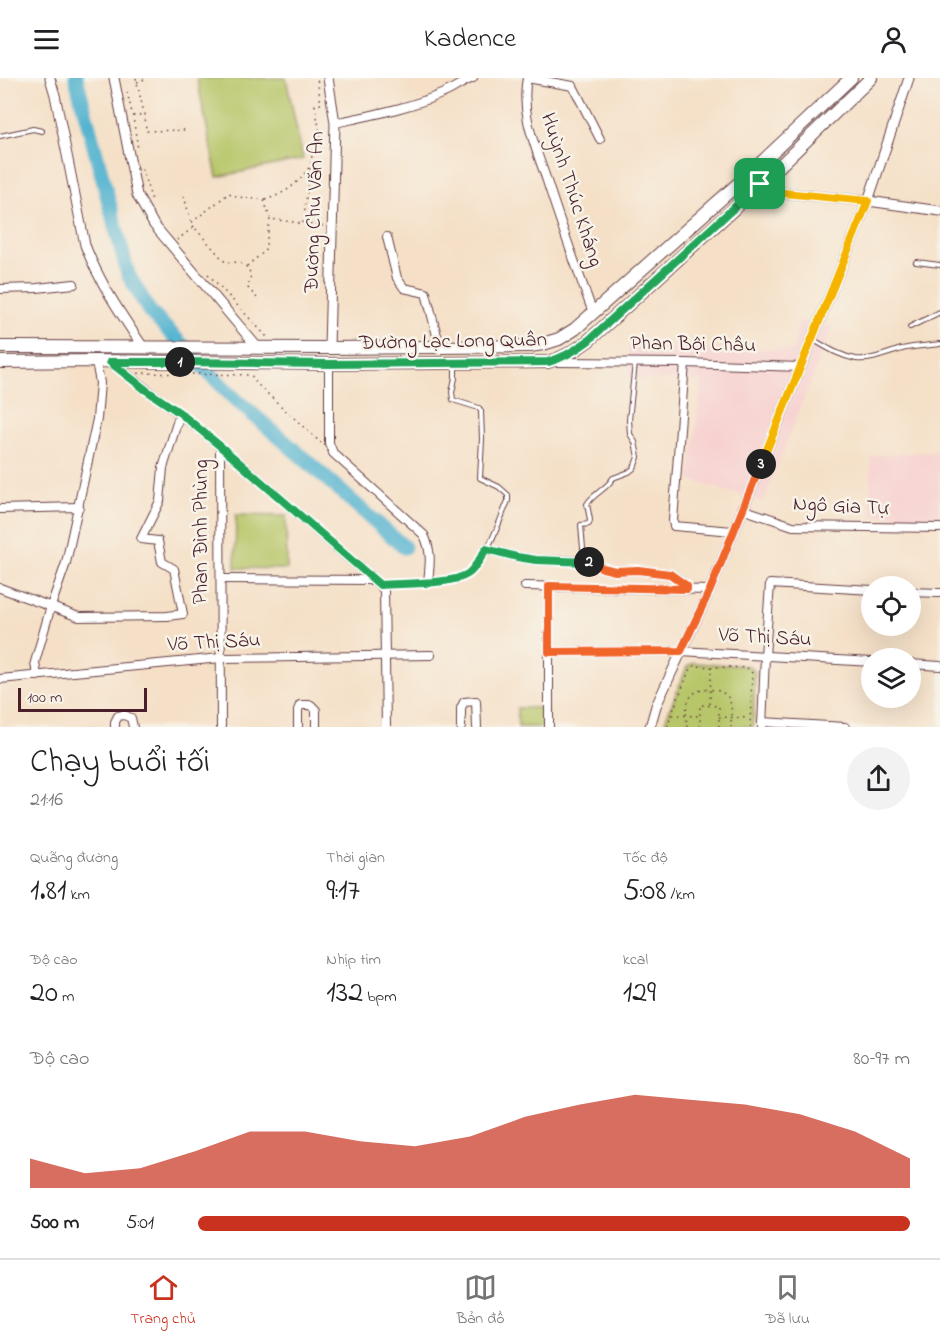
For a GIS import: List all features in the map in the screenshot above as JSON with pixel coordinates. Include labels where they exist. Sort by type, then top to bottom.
[{"type":"main road","name":"Đường Lạc Long Quân","points":[[0,347],[530,346],[559,339],[575,329],[749,174],[851,78]]},
{"type":"main road","name":"Đường Lạc Long Quân","points":[[0,362],[329,364],[548,362],[556,360],[588,341],[760,184],[871,78]]},
{"type":"street","points":[[50,78],[56,95],[77,206],[89,255],[104,287],[143,347]]},
{"type":"street","points":[[114,78],[137,195],[154,225],[258,348]]},
{"type":"street","name":"Đường Chu Văn An","points":[[328,78],[335,123],[329,348]]},
{"type":"street","points":[[335,123],[428,99],[472,78]]},
{"type":"street","name":"Huỳnh Thúc Kháng","points":[[593,313],[557,213],[528,122],[524,98],[527,78],[573,86],[600,139]]},
{"type":"street","points":[[650,727],[656,706],[710,590],[868,201],[909,78]]},
{"type":"street","points":[[749,174],[773,192],[940,211]]},
{"type":"street","points":[[387,237],[397,278],[404,288],[426,293],[440,347]]},
{"type":"street","points":[[0,289],[74,284]]},
{"type":"street","points":[[37,676],[35,662],[66,563],[98,419],[100,383],[96,361]]},
{"type":"street","points":[[110,362],[180,413],[220,446],[384,590],[386,727]]},
{"type":"street","name":"Phan Bội Châu","points":[[548,362],[801,367]]},
{"type":"street","points":[[685,363],[674,526],[733,531]]},
{"type":"street","points":[[329,364],[329,443],[333,453],[424,535],[429,546],[428,582]]},
{"type":"street","points":[[0,588],[79,617],[183,614],[174,569],[162,562],[158,541],[141,538],[160,501],[163,468],[180,413]]},
{"type":"street","name":"Phan Đình Phùng","points":[[220,446],[221,727]]},
{"type":"street","points":[[0,509],[79,507]]},
{"type":"street","name":"Ngô Gia Tự","points":[[742,509],[793,526],[940,528]]},
{"type":"street","points":[[486,549],[536,560],[591,562],[615,571],[638,570],[670,574],[687,586],[687,589]]},
{"type":"street","points":[[221,579],[377,582]]},
{"type":"street","points":[[845,727],[762,724],[770,584],[861,589]]},
{"type":"street","points":[[525,586],[710,590]]},
{"type":"street","points":[[549,586],[549,727]]},
{"type":"street","points":[[921,592],[940,593]]},
{"type":"street","name":"Võ Thị Sáu","points":[[549,652],[681,651],[861,661]]},
{"type":"street","name":"Võ Thị Sáu","points":[[0,679],[221,658],[431,655]]},
{"type":"street","points":[[921,665],[940,666]]},
{"type":"street","points":[[461,727],[461,708],[464,702],[476,701],[477,727]]},
{"type":"street","points":[[298,727],[300,705],[311,705],[316,710],[316,727]]},
{"type":"street","points":[[115,727],[116,718],[123,715],[131,718],[133,727]]},
{"type":"lane","points":[[0,136],[33,129],[42,131]]},
{"type":"lane","points":[[916,262],[940,265]]},
{"type":"lane","points":[[910,327],[940,312]]},
{"type":"lane","points":[[812,339],[836,353],[857,359],[918,346],[940,344]]},
{"type":"lane","points":[[584,561],[581,525],[589,524],[587,504],[611,483],[613,478],[634,468],[638,457],[635,442],[630,434],[629,420],[635,362]]},
{"type":"lane","points":[[377,582],[428,582],[461,578],[472,570],[486,549],[508,501],[508,495],[499,487],[480,478],[481,411],[479,408],[453,400],[455,363]]},
{"type":"path","points":[[135,78],[145,114],[146,131],[186,130]]},
{"type":"path","points":[[137,83],[147,78]]},
{"type":"path","points":[[303,223],[312,155],[321,139],[315,105],[321,104],[317,78]]},
{"type":"path","points":[[125,88],[133,117],[139,155]]},
{"type":"path","points":[[133,117],[145,114]]},
{"type":"path","points":[[191,223],[229,193],[238,197],[264,200],[278,195],[293,187],[311,164]]},
{"type":"path","points":[[140,165],[154,207]]},
{"type":"path","points":[[184,196],[191,223],[226,263],[238,262],[246,266],[250,273],[247,287],[257,298]]},
{"type":"path","points":[[246,266],[265,251],[270,219],[264,200]]},
{"type":"path","points":[[270,219],[325,226]]},
{"type":"path","points":[[177,240],[194,227]]},
{"type":"path","points":[[208,274],[269,338]]},
{"type":"path","points":[[138,383],[139,373],[251,375],[257,384],[333,453]]},
{"type":"path","points":[[668,727],[690,669],[694,666],[747,668],[752,673],[750,727]]},
{"type":"path","points":[[710,706],[711,666]]},
{"type":"path","points":[[687,727],[690,696],[696,692],[710,690],[718,691],[729,697],[731,727]]},
{"type":"path","points":[[700,727],[700,705],[719,706],[719,727]]},
{"type":"path","points":[[671,715],[700,716]]},
{"type":"path","points":[[719,717],[750,718]]},
{"type":"shaded area","points":[[799,321],[832,327],[763,502],[689,480],[702,381],[627,379],[629,346],[793,350]]},
{"type":"shaded area","points":[[940,451],[940,517],[871,516],[871,456]]},
{"type":"green space","points":[[197,78],[286,78],[303,159],[217,177]]},
{"type":"green space","points":[[236,515],[286,516],[287,569],[235,568]]},
{"type":"green space","points":[[693,663],[749,666],[755,672],[753,727],[664,727],[687,667]]},
{"type":"green space","points":[[517,708],[546,708],[545,727],[518,727]]},
{"type":"waterway","points":[[76,78],[128,274],[150,312],[235,399],[404,547]]},
{"type":"route","points":[[760,184],[773,192],[868,201],[710,590],[681,651],[549,652],[549,586],[687,589],[687,586],[670,574],[638,570],[615,571],[591,562],[536,560],[486,549],[472,570],[456,580],[380,585],[220,446],[180,413],[110,362],[329,364],[548,362],[556,360],[588,341],[760,184]]}]
